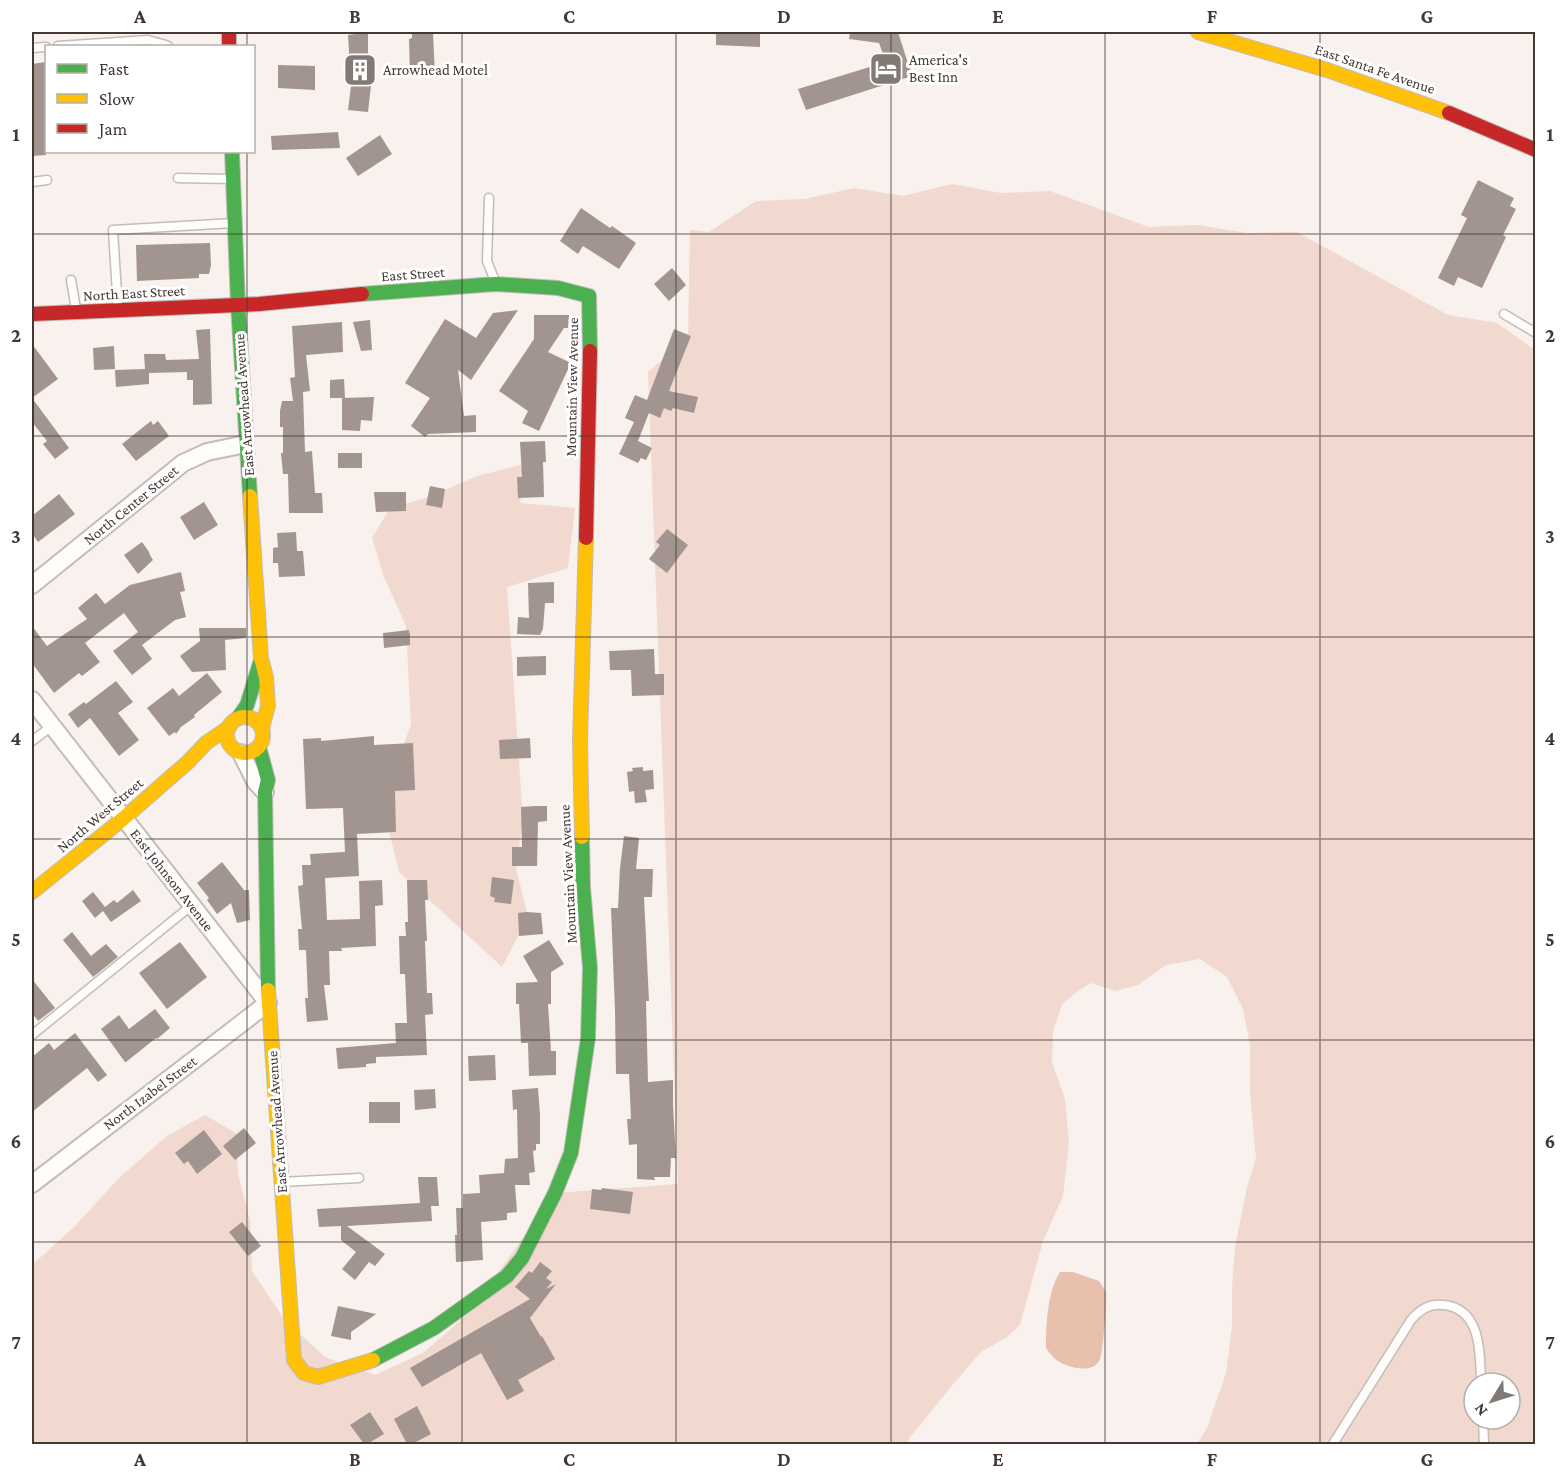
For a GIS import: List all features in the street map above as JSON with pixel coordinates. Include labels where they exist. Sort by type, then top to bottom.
[{"type":"street","name":"East Santa Fe Avenue","points":[[1198,32],[1295,58],[1359,79],[1438,108],[1536,150]]},
{"type":"street","name":"East Arrowhead Avenue","points":[[232,153],[238,305],[261,658],[266,677],[268,706],[262,728]]},
{"type":"street","name":"East Street","points":[[238,305],[496,285],[558,288],[589,297]]},
{"type":"street","name":"Mountain View Avenue","points":[[376,1359],[434,1328],[507,1276],[522,1258],[555,1193],[571,1153],[588,1038],[590,968],[583,887],[580,740],[591,371],[589,297]]},
{"type":"street","name":"North East Street","points":[[32,314],[238,305]]},
{"type":"street","name":"North Center Street","points":[[32,585],[183,463],[207,452],[241,445]]},
{"type":"street","name":"East Arrowhead Avenue","points":[[233,723],[247,705],[261,658]]},
{"type":"street","name":"East Johnson Avenue","points":[[32,700],[268,1003]]},
{"type":"street","points":[[245,717],[258,722],[263,735],[262,741],[254,751],[227,752],[229,742],[227,735],[233,723],[245,717]]},
{"type":"street","name":"North West Street","points":[[32,892],[124,818],[188,762],[209,739],[233,723]]},
{"type":"street","name":"East Arrowhead Avenue","points":[[258,747],[268,780],[265,792],[268,1003],[294,1360],[304,1373],[318,1377],[376,1359]]},
{"type":"street","points":[[227,752],[265,792]]},
{"type":"street","name":"North West Street","points":[[188,762],[227,752]]},
{"type":"street","name":"North Izabel Street","points":[[32,1184],[268,1003]]},
{"type":"lane","points":[[73,45],[148,40],[166,45]]},
{"type":"lane","points":[[178,178],[234,179]]},
{"type":"lane","points":[[32,182],[47,180]]},
{"type":"lane","points":[[489,198],[487,261],[496,285]]},
{"type":"lane","points":[[118,310],[113,230],[236,223]]},
{"type":"lane","points":[[71,280],[76,312]]},
{"type":"lane","points":[[1503,314],[1536,333]]},
{"type":"lane","points":[[32,741],[51,726]]},
{"type":"lane","points":[[32,1035],[192,905]]},
{"type":"lane","points":[[281,1182],[359,1178]]},
{"type":"lane","points":[[1333,1444],[1411,1320],[1420,1310],[1436,1304],[1448,1305],[1468,1317],[1477,1338],[1480,1371]]},
{"type":"shaded area","points":[[952,184],[1001,193],[1050,191],[1149,227],[1198,225],[1247,233],[1297,232],[1448,315],[1497,323],[1535,350],[1535,1444],[1197,1444],[1207,1428],[1226,1373],[1232,1327],[1235,1247],[1247,1187],[1256,1159],[1250,1093],[1250,1046],[1243,1009],[1227,977],[1200,959],[1166,965],[1138,985],[1115,991],[1091,983],[1062,1004],[1053,1032],[1052,1062],[1065,1099],[1069,1142],[1063,1196],[1043,1241],[1020,1325],[1007,1337],[981,1352],[906,1444],[32,1444],[32,1265],[74,1227],[120,1177],[167,1136],[205,1115],[236,1133],[238,1173],[250,1221],[252,1271],[284,1319],[325,1357],[375,1375],[423,1353],[470,1312],[555,1193],[678,1184],[648,372],[688,338],[690,230],[709,232],[756,201],[805,199],[854,188],[903,196]]},
{"type":"shaded area","points":[[525,464],[520,503],[575,508],[568,568],[507,587],[523,819],[516,868],[528,917],[502,967],[399,872],[387,823],[394,774],[411,724],[406,626],[384,577],[372,538],[390,508],[429,497],[477,476]]},
{"type":"shaded area","points":[[1060,1272],[1073,1272],[1099,1281],[1105,1291],[1101,1354],[1097,1364],[1092,1367],[1079,1368],[1066,1365],[1055,1359],[1046,1348],[1050,1299]]},
{"type":"building","name":"Arrowhead Motel","points":[[355,32],[368,32],[371,86],[368,112],[348,110],[351,86],[348,35],[355,34]]},
{"type":"building","points":[[412,32],[433,32],[435,75],[410,76],[409,39],[412,38]]},
{"type":"building","points":[[716,32],[760,32],[760,47],[716,45]]},
{"type":"building","name":"America's Best Inn","points":[[850,32],[898,32],[912,76],[806,110],[798,89],[886,62],[879,43],[849,39]]},
{"type":"building","points":[[45,62],[46,155],[32,156],[32,64]]},
{"type":"building","points":[[278,65],[315,66],[315,90],[278,88]]},
{"type":"building","points":[[338,132],[340,148],[272,150],[271,136]]},
{"type":"building","points":[[380,135],[392,154],[358,176],[346,158]]},
{"type":"building","points":[[1478,180],[1514,198],[1510,206],[1516,209],[1503,235],[1506,237],[1482,288],[1458,277],[1454,286],[1438,278],[1467,218],[1461,215]]},
{"type":"building","points":[[581,208],[636,243],[619,269],[583,246],[578,254],[560,241]]},
{"type":"building","points":[[210,243],[209,274],[199,274],[199,278],[137,281],[136,245]]},
{"type":"building","points":[[672,268],[686,285],[669,301],[654,284]]},
{"type":"building","points":[[518,310],[471,380],[458,370],[464,416],[476,415],[476,432],[428,434],[425,437],[411,426],[430,398],[405,383],[445,319],[476,338],[493,313]]},
{"type":"building","points":[[534,315],[569,315],[568,328],[564,328],[548,352],[571,363],[539,431],[522,423],[528,411],[499,391],[534,339]]},
{"type":"building","points":[[370,320],[372,350],[361,351],[353,322]]},
{"type":"building","points":[[342,322],[343,352],[306,355],[310,391],[303,392],[305,452],[312,451],[315,493],[322,493],[323,513],[289,513],[288,474],[283,474],[281,453],[283,453],[283,427],[280,427],[280,411],[282,401],[293,401],[290,378],[295,377],[292,326]]},
{"type":"building","points":[[210,329],[212,404],[193,405],[193,380],[187,380],[187,372],[149,373],[149,384],[116,387],[115,370],[145,369],[144,354],[165,354],[166,360],[199,359],[196,330]]},
{"type":"building","points":[[674,329],[691,336],[669,391],[698,397],[694,413],[673,408],[671,411],[664,408],[660,418],[649,413],[638,441],[652,448],[646,460],[641,458],[638,463],[619,454],[634,422],[625,418],[635,395],[647,400]]},
{"type":"building","points":[[32,344],[58,379],[32,398]]},
{"type":"building","points":[[114,346],[115,369],[94,370],[93,348]]},
{"type":"building","points":[[344,379],[345,398],[330,398],[330,380]]},
{"type":"building","points":[[374,397],[372,421],[361,420],[360,431],[342,430],[342,398]]},
{"type":"building","points":[[32,398],[69,448],[55,459],[43,444],[47,441],[32,422]]},
{"type":"building","points":[[151,421],[153,425],[158,421],[169,436],[136,461],[122,444]]},
{"type":"building","points":[[545,441],[544,497],[518,498],[517,477],[522,477],[520,442]]},
{"type":"building","points":[[338,453],[362,453],[362,468],[338,468]]},
{"type":"building","points":[[430,486],[445,489],[442,508],[426,505]]},
{"type":"building","points":[[374,492],[406,492],[406,511],[376,512]]},
{"type":"building","points":[[59,494],[75,514],[38,542],[32,533],[32,516]]},
{"type":"building","points":[[204,502],[218,525],[194,540],[180,517]]},
{"type":"building","points":[[667,529],[688,545],[667,573],[649,559],[660,545],[656,542]]},
{"type":"building","points":[[296,532],[297,551],[303,551],[305,576],[279,577],[278,563],[273,563],[273,548],[278,547],[277,533]]},
{"type":"building","points":[[142,542],[153,560],[138,574],[124,555]]},
{"type":"building","points":[[181,572],[185,591],[180,592],[186,617],[175,620],[142,645],[152,659],[132,675],[113,651],[138,632],[124,613],[85,643],[100,662],[82,676],[79,673],[54,693],[32,663],[32,626],[47,646],[87,619],[78,608],[96,593],[105,604],[130,585]]},
{"type":"building","points":[[554,582],[554,603],[545,603],[543,629],[540,635],[517,634],[518,617],[529,618],[528,583]]},
{"type":"building","points":[[199,628],[246,628],[246,638],[225,640],[226,670],[192,672],[180,656],[200,641]]},
{"type":"building","points":[[409,630],[410,645],[384,648],[383,633]]},
{"type":"building","points":[[654,649],[655,674],[664,674],[664,695],[632,696],[631,670],[610,670],[609,651]]},
{"type":"building","points":[[546,656],[546,675],[517,676],[517,657]]},
{"type":"building","points":[[207,673],[222,692],[194,715],[195,717],[181,727],[176,734],[175,732],[169,736],[147,708],[173,688],[179,696]]},
{"type":"building","points":[[116,681],[133,702],[118,713],[139,740],[119,756],[90,718],[78,728],[68,714],[84,702],[86,704]]},
{"type":"building","points":[[374,736],[374,745],[413,743],[415,790],[395,791],[396,832],[357,834],[359,876],[325,878],[327,920],[360,919],[359,881],[382,880],[383,905],[375,906],[376,946],[329,951],[330,985],[324,985],[328,1020],[307,1022],[306,950],[299,950],[298,929],[302,929],[298,886],[303,885],[302,865],[311,865],[310,854],[345,852],[343,808],[306,809],[303,739],[321,738],[321,741]]},
{"type":"building","points":[[530,738],[531,758],[500,759],[499,740]]},
{"type":"building","points":[[643,767],[643,771],[653,770],[654,789],[645,790],[647,802],[635,803],[634,791],[629,792],[627,772],[633,771],[632,768]]},
{"type":"building","points":[[547,806],[547,821],[538,822],[537,866],[512,866],[512,847],[522,847],[521,807]]},
{"type":"building","points":[[624,836],[639,838],[636,869],[653,869],[652,897],[644,897],[649,1001],[646,1001],[648,1082],[673,1080],[676,1158],[671,1158],[670,1177],[654,1177],[655,1180],[637,1179],[637,1144],[629,1145],[627,1119],[631,1119],[629,1074],[616,1074],[611,908],[618,908]]},
{"type":"building","points":[[222,862],[244,890],[249,890],[250,920],[237,923],[231,903],[217,914],[207,900],[209,898],[197,883]]},
{"type":"building","points":[[492,877],[514,880],[511,904],[494,902],[495,898],[490,896]]},
{"type":"building","points":[[407,880],[427,880],[428,900],[425,900],[427,941],[425,941],[427,993],[432,993],[433,1014],[425,1015],[427,1055],[376,1057],[376,1063],[366,1064],[366,1067],[338,1069],[336,1048],[396,1043],[395,1023],[407,1023],[405,974],[400,974],[399,936],[406,936],[405,922],[408,922]]},
{"type":"building","points":[[133,890],[141,901],[111,922],[103,911],[95,918],[82,901],[93,892],[105,907],[114,900],[117,903]]},
{"type":"building","points":[[518,913],[541,913],[543,934],[519,936]]},
{"type":"building","points":[[72,932],[91,956],[106,944],[118,957],[93,977],[63,940]]},
{"type":"building","points":[[549,940],[564,964],[551,972],[551,1004],[548,1004],[551,1051],[556,1051],[556,1075],[529,1076],[528,1043],[521,1043],[516,983],[538,982],[523,956]]},
{"type":"building","points":[[180,942],[207,977],[167,1009],[139,973]]},
{"type":"building","points":[[32,979],[55,1008],[38,1021],[32,1013]]},
{"type":"building","points":[[155,1009],[170,1028],[125,1062],[101,1029],[119,1015],[129,1029]]},
{"type":"building","points":[[75,1033],[107,1075],[98,1082],[87,1068],[32,1112],[32,1057],[49,1043],[54,1050]]},
{"type":"building","points":[[495,1055],[496,1080],[469,1081],[468,1056]]},
{"type":"building","points":[[538,1088],[540,1144],[536,1144],[536,1150],[533,1151],[535,1172],[529,1173],[530,1185],[515,1185],[517,1212],[507,1213],[507,1220],[481,1222],[483,1260],[456,1262],[456,1208],[463,1208],[463,1194],[480,1193],[479,1175],[504,1173],[505,1159],[518,1158],[517,1109],[513,1110],[512,1090]]},
{"type":"building","points":[[435,1089],[436,1108],[415,1110],[414,1090]]},
{"type":"building","points":[[369,1102],[400,1102],[400,1123],[369,1123]]},
{"type":"building","points":[[244,1128],[256,1143],[235,1160],[223,1146]]},
{"type":"building","points":[[204,1130],[222,1154],[197,1174],[188,1161],[184,1164],[175,1153]]},
{"type":"building","points":[[418,1177],[437,1177],[439,1206],[431,1206],[432,1221],[347,1226],[385,1254],[375,1266],[369,1262],[355,1280],[342,1269],[356,1252],[341,1240],[341,1226],[319,1227],[317,1209],[420,1203]]},
{"type":"building","points":[[602,1188],[633,1192],[630,1214],[590,1209],[592,1189],[601,1190]]},
{"type":"building","points":[[242,1222],[261,1246],[248,1256],[229,1232]]},
{"type":"building","points":[[540,1262],[552,1271],[546,1278],[552,1282],[546,1289],[556,1284],[530,1318],[555,1359],[518,1380],[524,1391],[507,1400],[481,1353],[422,1387],[410,1368],[530,1299],[515,1287],[529,1271],[532,1273]]},
{"type":"building","points":[[338,1306],[376,1314],[351,1332],[351,1340],[331,1336]]},
{"type":"building","points":[[417,1406],[431,1434],[412,1444],[407,1444],[394,1419]]},
{"type":"building","points":[[370,1412],[384,1434],[364,1444],[350,1425]]},
{"type":"traffic: fast","points":[[232,153],[238,305],[250,496]]},
{"type":"traffic: fast","points":[[362,294],[496,284],[558,288],[589,296],[590,351]]},
{"type":"traffic: fast","points":[[238,718],[247,705],[260,663]]},
{"type":"traffic: fast","points":[[259,747],[268,780],[265,792],[268,990]]},
{"type":"traffic: fast","points":[[373,1360],[434,1328],[507,1276],[522,1258],[555,1193],[571,1153],[588,1038],[590,968],[583,887],[582,837]]},
{"type":"traffic: slow","points":[[1198,32],[1327,70],[1449,113]]},
{"type":"traffic: slow","points":[[250,496],[261,658],[266,677],[268,706],[262,728]]},
{"type":"traffic: slow","points":[[582,837],[580,740],[586,538]]},
{"type":"traffic: slow","points":[[245,717],[258,722],[263,735],[258,748],[245,753],[232,748],[227,735],[232,722],[245,717]]},
{"type":"traffic: slow","points":[[32,892],[124,818],[188,762],[206,743],[228,728]]},
{"type":"traffic: slow","points":[[268,990],[294,1360],[304,1373],[318,1377],[373,1360]]},
{"type":"traffic: jam","points":[[229,32],[229,45]]},
{"type":"traffic: jam","points":[[1449,113],[1536,150]]},
{"type":"traffic: jam","points":[[32,314],[259,304],[362,294]]},
{"type":"traffic: jam","points":[[586,538],[590,351]]},
{"type":"place","name":"America's Best Inn","points":[[886,69]]},
{"type":"place","name":"Arrowhead Motel","points":[[360,70]]}]
